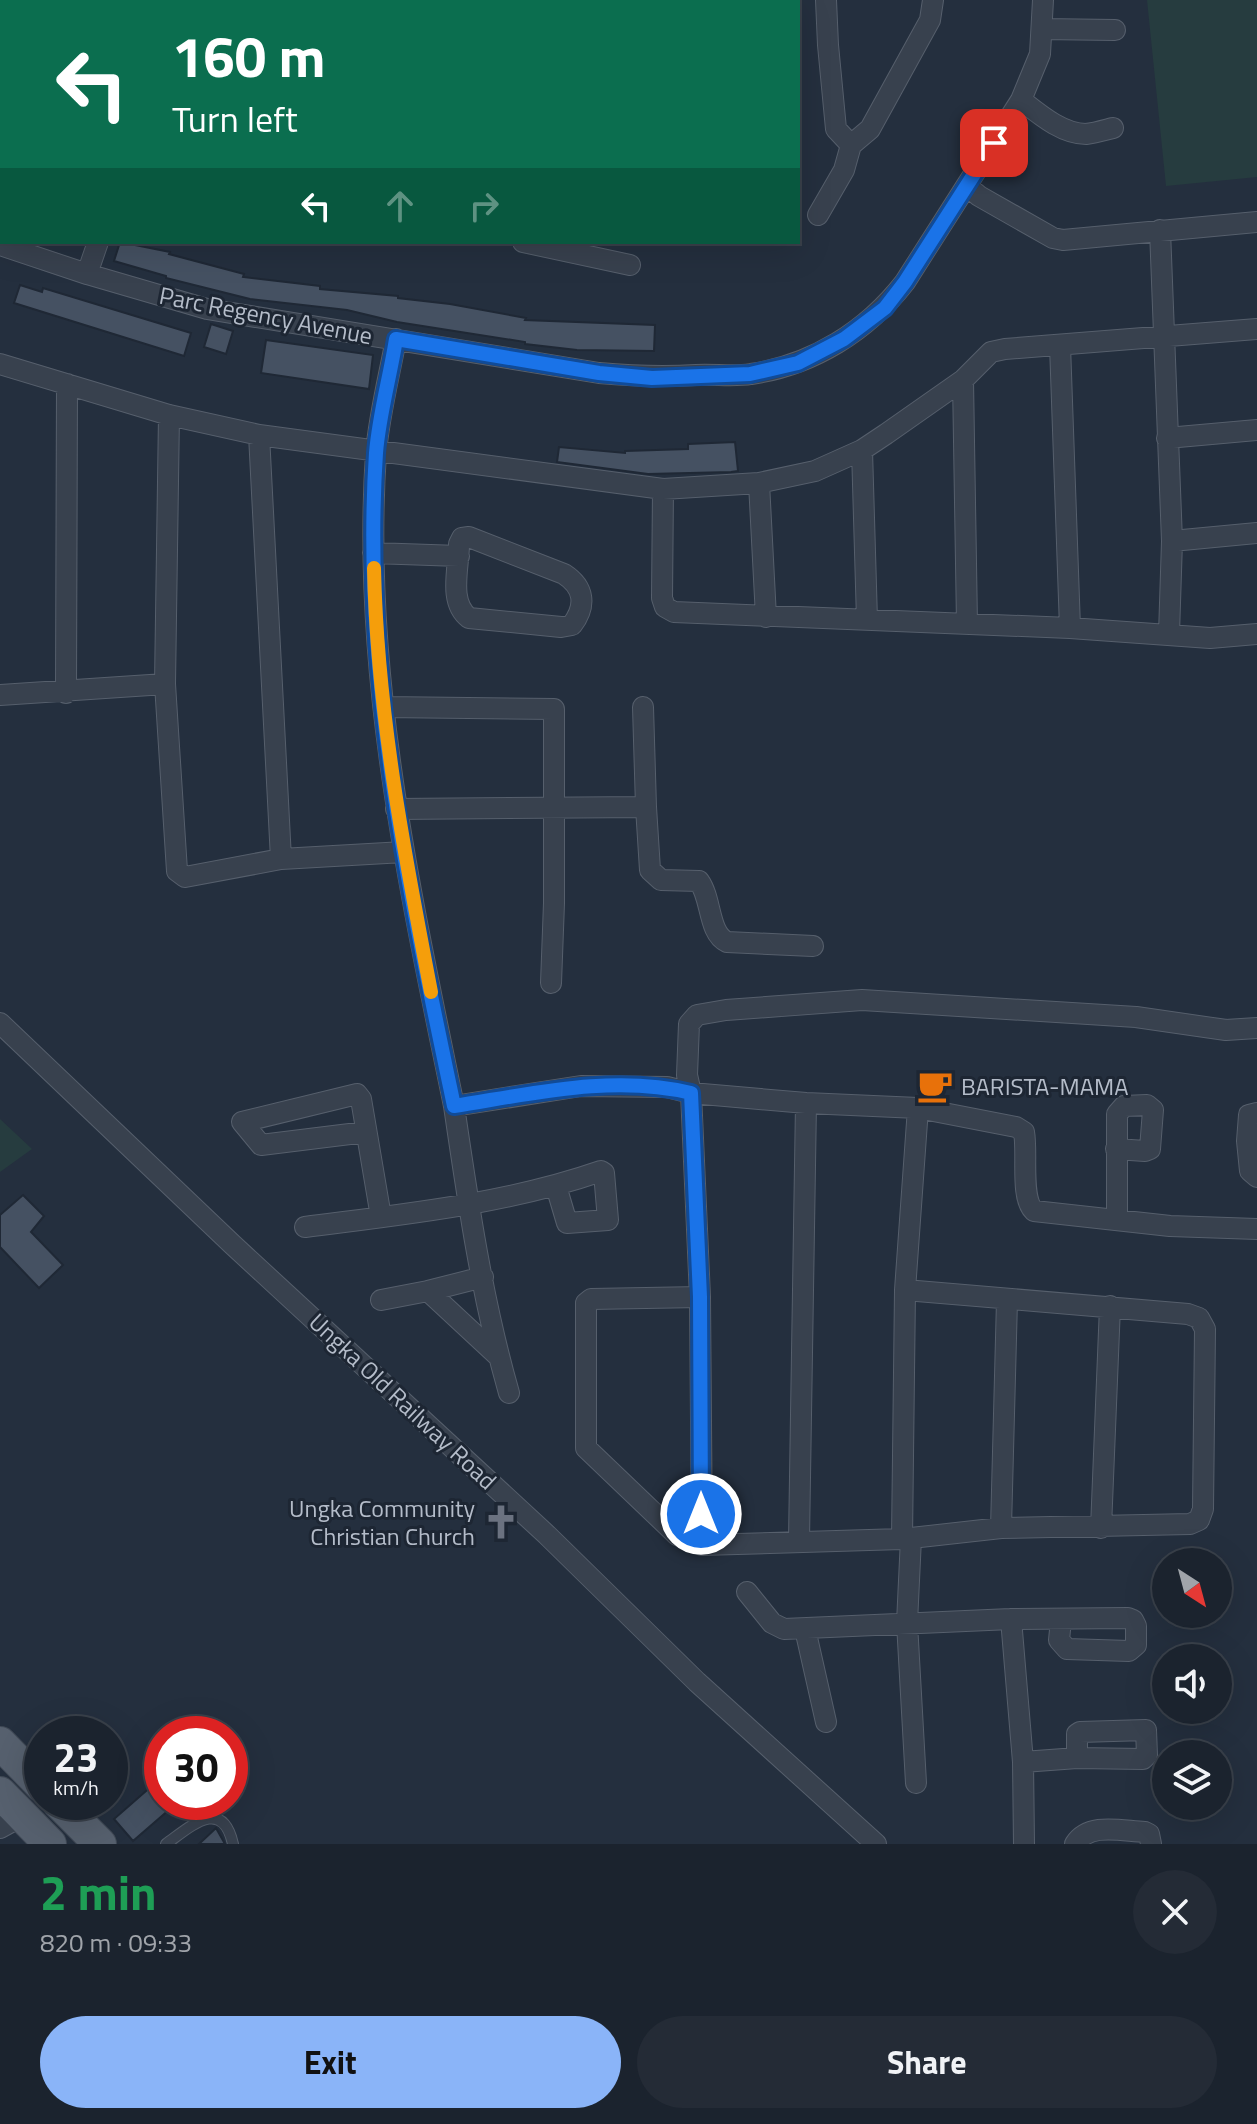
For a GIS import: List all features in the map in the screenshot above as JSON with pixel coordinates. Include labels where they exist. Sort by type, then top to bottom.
[{"type":"main road","points":[[0,1743],[24,1768]]},
{"type":"main road","points":[[0,1793],[11,1822],[50,1844]]},
{"type":"main road","points":[[76,1820],[100,1844]]},
{"type":"street","points":[[826,0],[836,129],[851,145]]},
{"type":"street","points":[[818,215],[844,170],[851,145],[870,129],[930,20],[933,0]]},
{"type":"street","name":"Parc Regency Avenue","points":[[0,245],[207,309],[599,373],[652,378],[750,374],[778,368],[798,363],[844,339],[885,308],[905,282],[1021,100],[1040,54],[1043,0]]},
{"type":"street","points":[[1042,29],[1115,30]]},
{"type":"street","points":[[1021,100],[1054,124],[1071,130],[1086,134],[1113,128]]},
{"type":"street","points":[[967,186],[1003,210],[1053,238],[1063,240],[1257,222]]},
{"type":"street","points":[[1160,230],[1172,541],[1169,634]]},
{"type":"street","points":[[87,274],[97,244]]},
{"type":"street","points":[[537,244],[619,256]]},
{"type":"street","points":[[0,364],[169,415],[259,435],[663,489],[759,483],[815,471],[862,450],[963,380],[991,352],[1257,329]]},
{"type":"street","points":[[396,339],[376,450],[375,621],[384,707],[396,809],[454,1106],[468,1203],[498,1356],[509,1393]]},
{"type":"street","points":[[1060,345],[1070,628]]},
{"type":"street","points":[[963,380],[967,624]]},
{"type":"street","points":[[66,693],[67,384]]},
{"type":"street","points":[[169,415],[165,684],[177,871],[185,877],[281,859],[404,852]]},
{"type":"street","points":[[1167,438],[1257,430]]},
{"type":"street","points":[[259,435],[281,859]]},
{"type":"street","points":[[862,450],[867,620]]},
{"type":"street","points":[[759,483],[766,617]]},
{"type":"street","points":[[663,489],[662,598],[665,607],[674,612],[1070,628],[1210,638],[1257,634]]},
{"type":"street","points":[[1172,541],[1257,533]]},
{"type":"street","points":[[469,537],[564,574],[575,581],[582,594],[579,617],[572,625],[561,627],[469,618],[460,611],[457,599],[459,556],[462,538],[469,537]]},
{"type":"street","points":[[373,553],[459,556]]},
{"type":"street","points":[[0,695],[165,684]]},
{"type":"street","points":[[384,707],[554,709],[551,983]]},
{"type":"street","points":[[643,707],[650,870],[661,880],[699,881],[705,890],[715,930],[719,938],[727,942],[813,946]]},
{"type":"street","points":[[396,809],[646,807]]},
{"type":"street","points":[[702,1545],[700,1297],[691,1093],[687,1075],[689,1024],[697,1015],[862,1000],[1136,1017],[1226,1030],[1257,1028]]},
{"type":"street","name":"Ungka Old Railway Road","points":[[0,1023],[222,1235],[536,1524],[697,1682],[876,1844]]},
{"type":"street","points":[[454,1106],[581,1086],[667,1087],[691,1093],[806,1103],[918,1108],[1016,1127],[1024,1132],[1027,1147],[1026,1196],[1028,1205],[1034,1211],[1170,1226],[1257,1229]]},
{"type":"street","points":[[366,1132],[261,1145],[242,1122],[357,1094],[361,1099],[381,1217]]},
{"type":"street","points":[[799,1540],[806,1103]]},
{"type":"street","points":[[916,1783],[907,1623],[905,1290],[918,1108]]},
{"type":"street","points":[[1257,1113],[1249,1115],[1247,1141],[1250,1171],[1257,1177]]},
{"type":"street","points":[[1116,1149],[1117,1219]]},
{"type":"street","points":[[305,1227],[468,1203],[556,1186]]},
{"type":"street","points":[[381,1300],[483,1277]]},
{"type":"street","points":[[700,1297],[588,1300],[586,1448],[677,1535],[702,1545],[907,1538],[1001,1528],[1190,1524],[1199,1520],[1203,1509],[1205,1329],[1199,1318],[1188,1314],[1110,1306],[905,1290]]},
{"type":"street","points":[[428,1291],[498,1356]]},
{"type":"street","points":[[1001,1528],[1007,1300]]},
{"type":"street","points":[[1101,1528],[1110,1306]]},
{"type":"street","points":[[747,1592],[778,1627],[805,1629],[1011,1619],[1061,1620]]},
{"type":"street","points":[[1011,1619],[1023,1762],[1024,1844]]},
{"type":"street","points":[[805,1629],[826,1722]]},
{"type":"street","points":[[1023,1762],[1077,1758]]},
{"type":"street","points":[[1075,1844],[1087,1831],[1095,1830],[1145,1832],[1149,1834],[1151,1844]]},
{"type":"lane","points":[[173,1842],[200,1820],[210,1817],[227,1827],[233,1844]]},
{"type":"green space","points":[[1147,0],[1257,0],[1257,177],[1166,186]]},
{"type":"green space","points":[[0,1119],[32,1149],[0,1172]]},
{"type":"building","points":[[119,244],[130,244],[170,252],[244,274],[243,277],[320,286],[320,289],[398,296],[525,320],[655,325],[654,351],[577,350],[525,344],[397,322],[347,310],[250,299],[114,261]]},
{"type":"building","points":[[20,285],[42,292],[43,288],[191,333],[184,356],[14,303]]},
{"type":"building","points":[[211,324],[233,331],[226,354],[204,347]]},
{"type":"building","points":[[266,340],[373,355],[369,389],[261,373]]},
{"type":"building","points":[[735,442],[738,471],[731,472],[648,474],[557,462],[559,447],[625,453],[688,449],[688,444]]},
{"type":"building","points":[[23,1195],[44,1216],[31,1232],[63,1265],[39,1288],[0,1247],[0,1215]]},
{"type":"building","points":[[144,1793],[144,1820],[157,1820],[133,1841],[115,1820],[128,1820],[128,1807]]},
{"type":"building","points":[[216,1828],[225,1844],[199,1844]]},
{"type":"slow traffic","points":[[374,568],[375,621],[396,809],[431,992]]},
{"type":"place","name":"BARISTA-MAMA","points":[[935,1086]]},
{"type":"place","name":"Ungka Community Christian Church","points":[[501,1522]]},
{"type":"route","points":[[701,1514],[700,1297],[691,1093],[667,1087],[581,1086],[454,1106],[396,809],[375,621],[376,450],[396,339],[599,373],[652,378],[750,374],[798,363],[844,339],[885,308],[994,143]]}]
